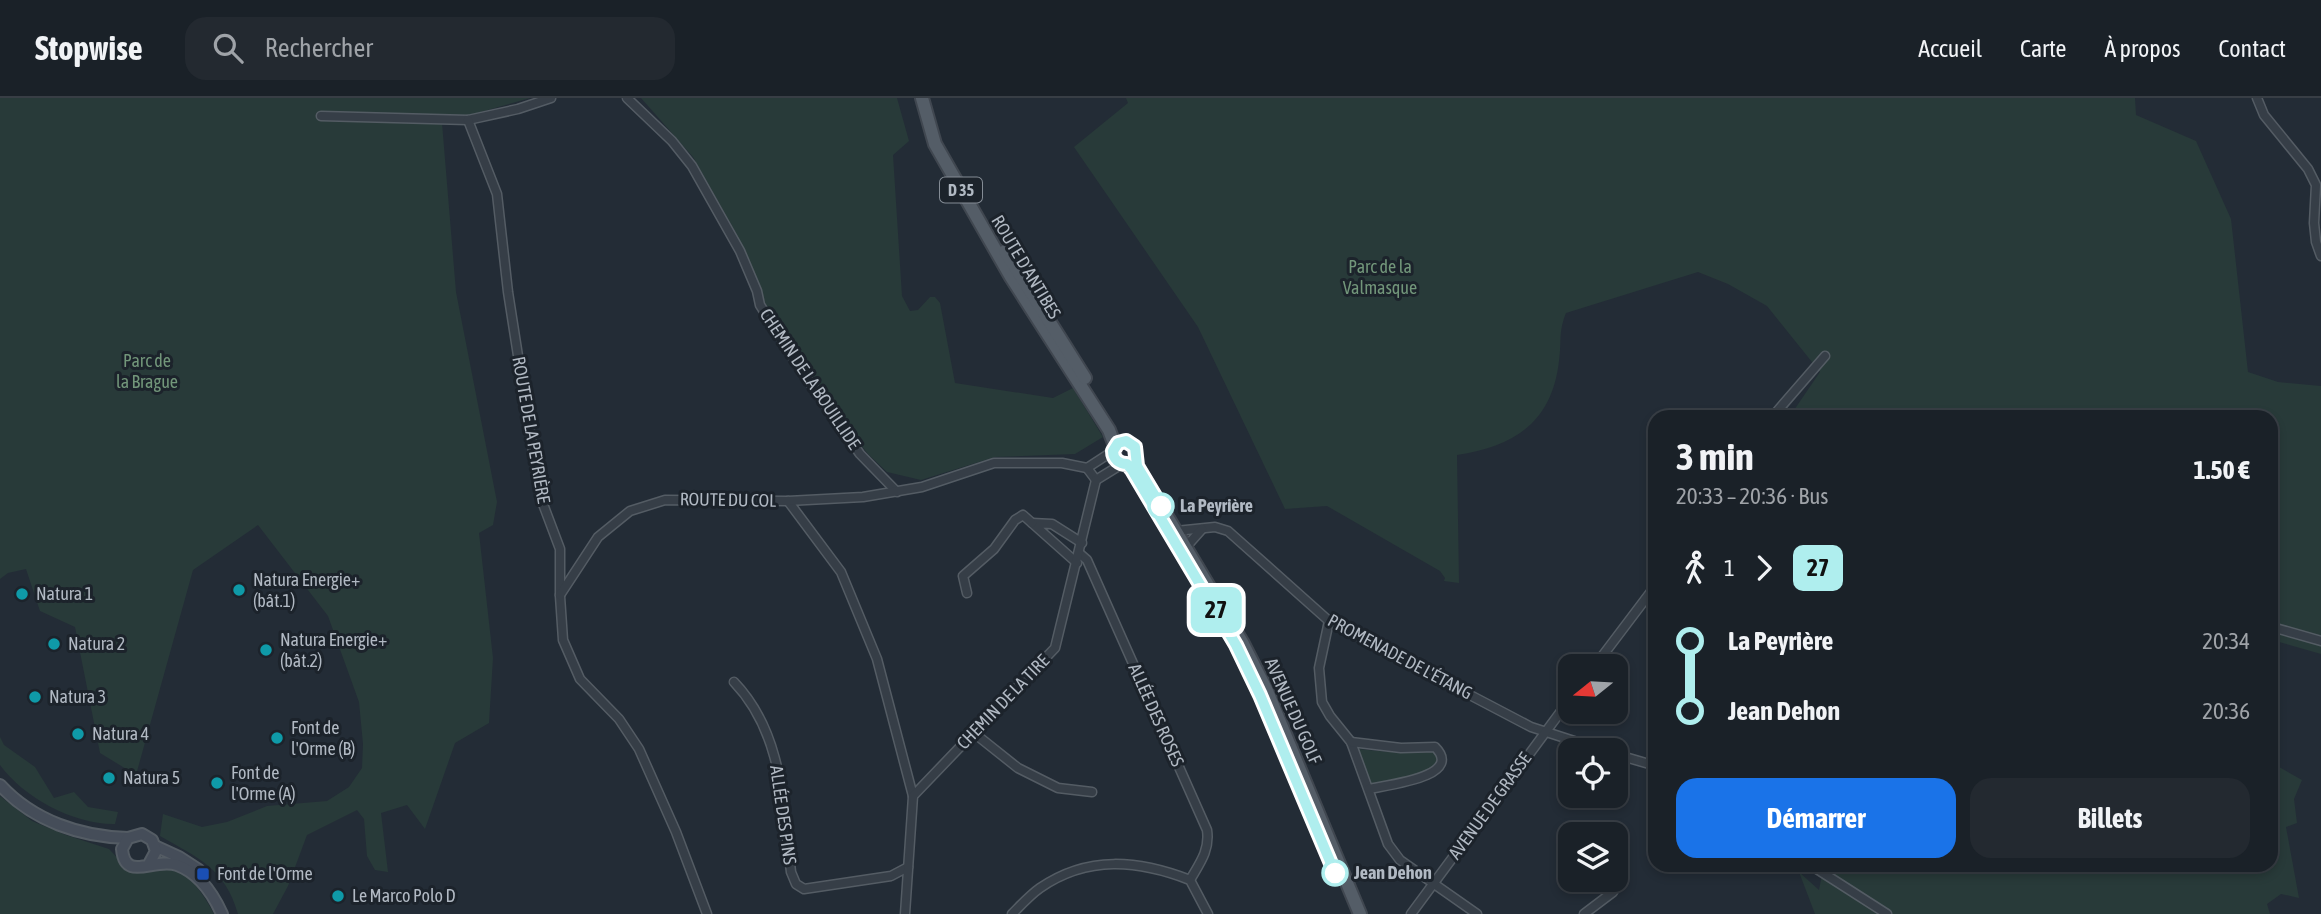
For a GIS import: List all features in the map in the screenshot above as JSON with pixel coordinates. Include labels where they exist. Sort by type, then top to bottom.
[{"type":"main road","name":"ROUTE D'ANTIBES","points":[[922,98],[935,144],[1062,350],[1117,446]]},
{"type":"main road","name":"ROUTE D'ANTIBES","points":[[928,98],[940,141],[1002,254]]},
{"type":"main road","points":[[1117,446],[1135,447],[1128,462],[1116,461],[1117,446]]},
{"type":"main road","name":"AVENUE DU GOLF","points":[[1128,462],[1141,473],[1242,642],[1267,691],[1360,914]]},
{"type":"main road","name":"AVENUE DU GOLF","points":[[1128,462],[1236,645],[1353,914]]},
{"type":"main road","points":[[0,785],[33,813],[64,827],[103,838],[145,835],[155,846],[192,864],[210,881],[228,914]]},
{"type":"main road","points":[[103,838],[133,867],[149,864],[155,856],[155,846]]},
{"type":"main road","points":[[122,854],[123,845],[128,838]]},
{"type":"main road","points":[[149,864],[169,863],[188,870],[204,885],[222,914]]},
{"type":"street","points":[[321,116],[468,121],[551,98]]},
{"type":"street","name":"CHEMIN DE LA BOUILLIDE","points":[[627,98],[672,141],[692,166],[740,251],[766,315],[860,454],[897,492]]},
{"type":"street","points":[[2257,98],[2264,115],[2308,169],[2316,185],[2314,223],[2321,256]]},
{"type":"street","name":"ROUTE DE LA PEYRIÈRE","points":[[468,121],[497,194],[508,292],[540,496],[560,549],[563,640],[580,679],[619,719],[639,749],[676,832],[707,914]]},
{"type":"street","points":[[1778,410],[1825,356]]},
{"type":"street","points":[[1087,468],[1117,446]]},
{"type":"street","points":[[897,492],[922,487],[994,463],[1062,463],[1087,468],[1096,480],[1128,462]]},
{"type":"street","name":"CHEMIN DE LA TIRE","points":[[913,796],[1055,648],[1096,480]]},
{"type":"street","name":"ROUTE DU COL","points":[[560,596],[598,537],[630,511],[665,500],[788,501],[897,492]]},
{"type":"street","points":[[788,501],[841,572],[877,659],[913,796],[905,914]]},
{"type":"street","points":[[967,593],[963,576],[994,549],[1015,520],[1023,515],[1077,563]]},
{"type":"street","points":[[1032,523],[1052,524],[1082,543]]},
{"type":"street","name":"PROMENADE DE L'ÉTANG","points":[[1176,531],[1215,527],[1228,531],[1329,621],[1531,727],[1564,738]]},
{"type":"street","points":[[1186,547],[1203,528]]},
{"type":"street","name":"ALLÉE DES ROSES","points":[[1079,553],[1087,560],[1207,830],[1209,843],[1190,880]]},
{"type":"street","points":[[1604,654],[1648,596]]},
{"type":"street","points":[[1329,621],[1319,668],[1322,702],[1351,742],[1388,844],[1400,860],[1477,914]]},
{"type":"street","points":[[2278,628],[2321,641]]},
{"type":"street","name":"ALLÉE DES PINS","points":[[734,682],[756,710],[769,736],[780,778],[791,872],[796,884],[804,890],[891,876],[908,867]]},
{"type":"street","name":"AVENUE DE GRASSE","points":[[1411,914],[1558,715]]},
{"type":"street","points":[[974,733],[1018,768],[1058,788],[1092,792]]},
{"type":"street","points":[[1351,742],[1401,748],[1435,747],[1442,754],[1440,767],[1427,776],[1369,789]]},
{"type":"street","points":[[1628,758],[1648,764]]},
{"type":"street","points":[[1012,914],[1038,888],[1062,875],[1087,867],[1116,863],[1142,864],[1190,880],[1208,914]]},
{"type":"street","points":[[1821,872],[1886,914]]},
{"type":"street","points":[[1584,914],[1613,892]]},
{"type":"green space","name":"Parc de la Brague","points":[[0,98],[530,98],[442,123],[456,292],[497,502],[493,525],[479,533],[493,658],[489,723],[455,743],[425,829],[407,805],[381,813],[388,872],[375,870],[367,856],[364,819],[357,810],[307,835],[288,886],[273,914],[238,914],[218,875],[198,858],[160,836],[163,814],[202,827],[227,822],[267,806],[327,801],[349,787],[362,768],[359,702],[328,616],[258,525],[193,570],[136,775],[100,753],[75,627],[40,611],[26,569],[8,573],[0,579]]},
{"type":"green space","points":[[641,98],[897,98],[909,141],[893,155],[902,296],[910,311],[918,310],[930,297],[935,297],[940,303],[955,383],[1053,398],[1073,388],[1103,437],[1075,454],[995,457],[921,480],[887,472],[868,454],[831,406],[764,306],[736,233],[693,157]]},
{"type":"green space","name":"Parc de la Valmasque","points":[[1126,98],[2135,98],[2136,115],[2196,141],[2231,219],[2248,372],[2278,382],[2321,386],[2321,654],[2278,642],[2278,410],[1794,410],[1820,372],[1767,306],[1728,284],[1698,272],[1566,313],[1555,382],[1539,415],[1527,428],[1513,437],[1478,451],[1457,455],[1459,583],[1444,581],[1440,571],[1327,506],[1285,509],[1198,327],[1074,147],[1128,103]]},
{"type":"green space","points":[[0,737],[4,745],[35,767],[54,798],[74,792],[88,807],[118,812],[115,824],[84,820],[67,814],[22,788],[0,765]]},
{"type":"green space","points":[[1358,749],[1389,752],[1434,751],[1440,757],[1439,763],[1427,772],[1371,784]]},
{"type":"green space","points":[[2278,766],[2302,780],[2294,799],[2297,823],[2286,827],[2299,898],[2281,894],[2267,904],[2270,914],[1815,914],[1799,872],[1819,890],[1823,872],[2278,872]]},
{"type":"green space","points":[[0,796],[32,821],[109,849],[125,866],[164,864],[180,871],[194,883],[214,914],[0,914]]},
{"type":"bus line","name":"27","points":[[1161,506],[1137,466],[1135,447],[1130,442],[1121,441],[1115,446],[1114,458],[1119,463],[1127,464],[1132,470],[1236,645],[1260,695],[1335,873]]},
{"type":"place","name":"La Peyrière","points":[[1161,506]]},
{"type":"place","name":"Natura Energie+ (bât.1)","points":[[239,590]]},
{"type":"place","name":"Natura 1","points":[[22,594]]},
{"type":"place","name":"Natura 2","points":[[54,644]]},
{"type":"place","name":"Natura Energie+ (bât.2)","points":[[266,650]]},
{"type":"place","name":"Natura 3","points":[[35,697]]},
{"type":"place","name":"Natura 4","points":[[78,734]]},
{"type":"place","name":"Font de l'Orme (B)","points":[[277,738]]},
{"type":"place","name":"Natura 5","points":[[109,778]]},
{"type":"place","name":"Font de l'Orme (A)","points":[[217,783]]},
{"type":"place","name":"Jean Dehon","points":[[1335,873]]},
{"type":"place","name":"Font de l'Orme","points":[[203,874]]},
{"type":"place","name":"Le Marco Polo D","points":[[338,896]]}]
